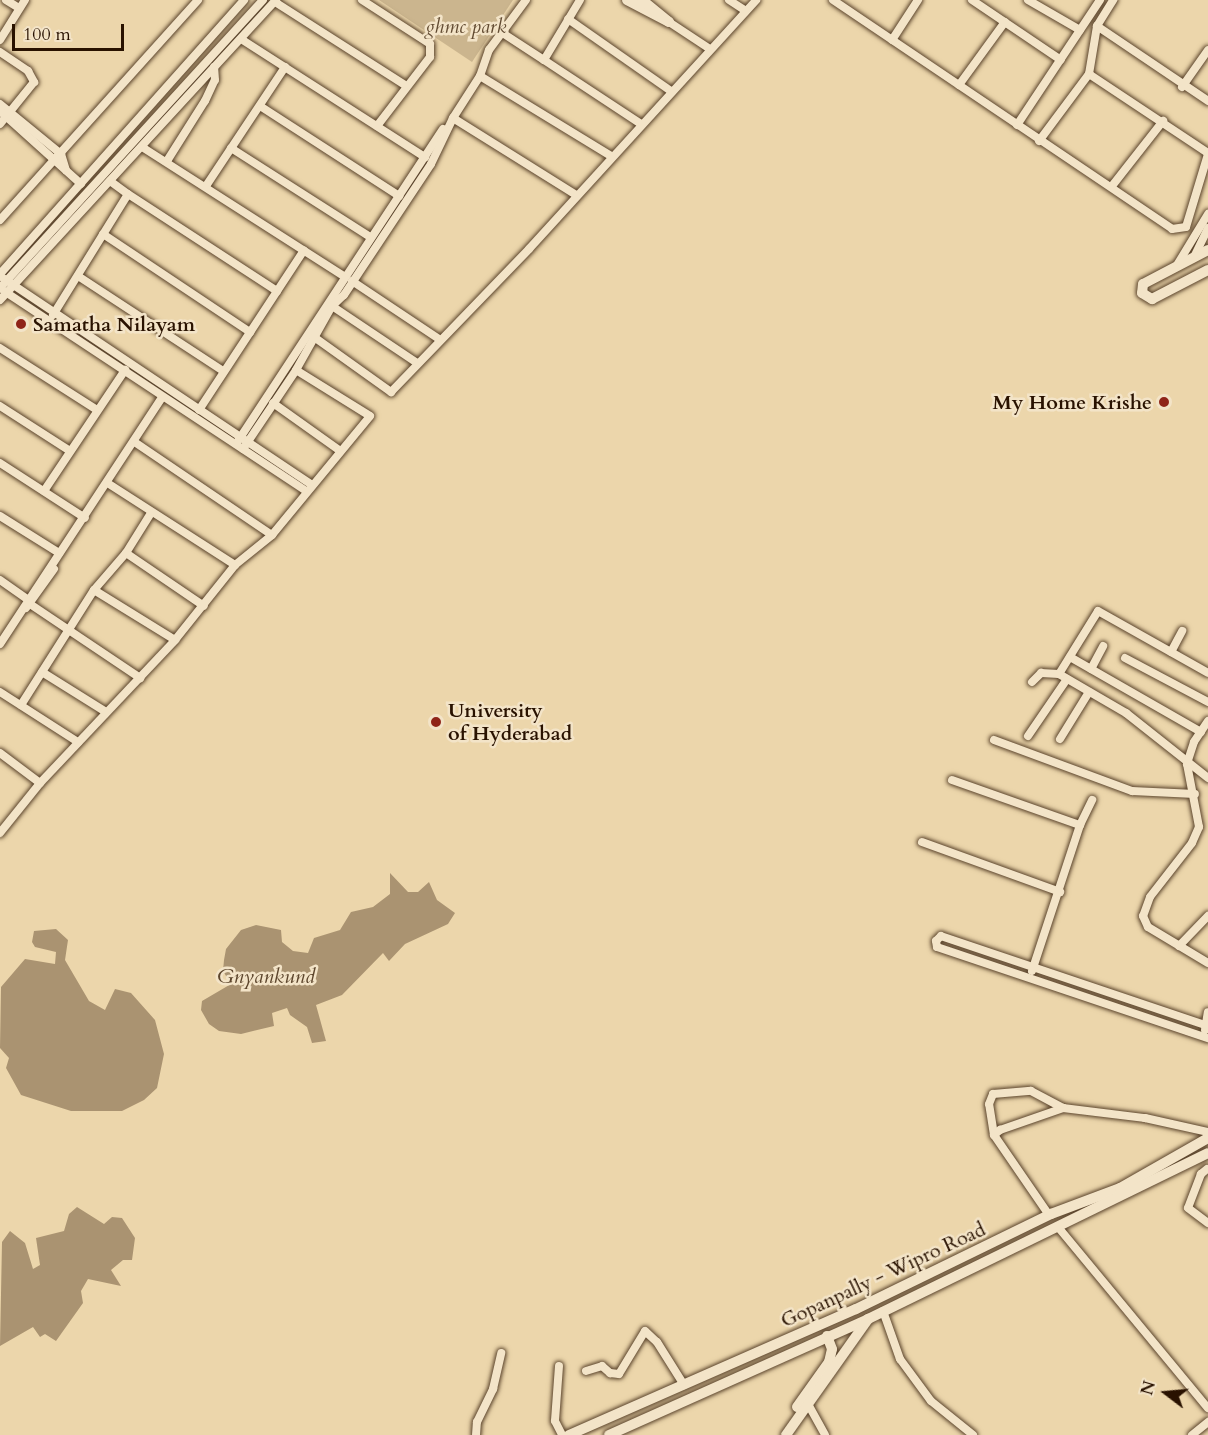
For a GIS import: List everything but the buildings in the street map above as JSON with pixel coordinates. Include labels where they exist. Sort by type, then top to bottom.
[{"type":"main road","points":[[627,0],[669,22]]},
{"type":"main road","points":[[642,0],[669,22]]},
{"type":"main road","points":[[1208,250],[1143,284],[1142,293],[1152,298],[1208,270]]},
{"type":"main road","name":"Gopanpally - Wipro Road","points":[[569,1435],[856,1309],[1049,1215],[1120,1188],[1208,1138]]},
{"type":"main road","name":"Gopanpally - Wipro Road","points":[[609,1435],[868,1319],[1204,1156]]},
{"type":"main road","points":[[786,1435],[868,1319]]},
{"type":"main road","points":[[778,1435],[829,1362],[832,1349],[827,1336]]},
{"type":"main road","points":[[678,1388],[679,1404]]},
{"type":"main road","points":[[660,1396],[666,1410]]},
{"type":"street","points":[[6,0],[19,8]]},
{"type":"street","points":[[0,40],[25,0]]},
{"type":"street","points":[[0,220],[198,0]]},
{"type":"street","points":[[0,300],[4,284],[79,182],[244,0]]},
{"type":"street","points":[[4,284],[87,190],[263,0]]},
{"type":"street","points":[[362,0],[430,44],[430,57],[405,85],[377,126]]},
{"type":"street","points":[[242,443],[296,370],[340,292],[344,276],[477,75],[485,50],[520,0]]},
{"type":"street","points":[[242,443],[340,292],[352,281],[430,164],[453,118],[480,76],[501,32],[526,0]]},
{"type":"street","points":[[544,60],[580,0]]},
{"type":"street","points":[[729,0],[747,11]]},
{"type":"street","points":[[314,338],[392,392],[439,339],[529,249],[640,124],[756,0]]},
{"type":"street","points":[[833,0],[1039,141],[1112,186],[1172,229],[1186,227],[1208,154],[1163,121],[1089,74]]},
{"type":"street","points":[[892,40],[918,0]]},
{"type":"street","points":[[972,0],[1061,60]]},
{"type":"street","points":[[1028,0],[1080,30]]},
{"type":"street","points":[[1017,125],[1100,0]]},
{"type":"street","points":[[1039,141],[1089,74],[1097,26],[1113,0]]},
{"type":"street","points":[[4,284],[110,181],[275,1],[405,85]]},
{"type":"street","points":[[568,19],[671,91]]},
{"type":"street","points":[[669,22],[710,49]]},
{"type":"street","points":[[959,85],[1005,22]]},
{"type":"street","points":[[1097,26],[1182,87],[1208,101]]},
{"type":"street","points":[[501,32],[640,124]]},
{"type":"street","points":[[241,39],[424,157]]},
{"type":"street","points":[[1182,87],[1208,50]]},
{"type":"street","points":[[0,52],[33,76],[32,87],[6,113],[0,124]]},
{"type":"street","points":[[167,161],[205,101],[215,80],[214,67]]},
{"type":"street","points":[[206,186],[285,67]]},
{"type":"street","points":[[480,76],[611,156]]},
{"type":"street","points":[[0,104],[6,113],[58,157],[66,170],[93,197]]},
{"type":"street","points":[[260,106],[399,196]]},
{"type":"street","points":[[453,118],[576,195]]},
{"type":"street","points":[[1112,186],[1163,121]]},
{"type":"street","points":[[142,147],[344,276]]},
{"type":"street","points":[[231,148],[370,237]]},
{"type":"street","points":[[110,181],[277,291]]},
{"type":"street","points":[[53,315],[128,194]]},
{"type":"street","points":[[1177,265],[1208,214]]},
{"type":"street","points":[[1195,255],[1208,228]]},
{"type":"street","points":[[103,234],[250,332]]},
{"type":"street","points":[[199,410],[304,250]]},
{"type":"street","points":[[78,276],[223,371]]},
{"type":"street","points":[[352,281],[439,339]]},
{"type":"street","points":[[4,284],[130,363],[308,488]]},
{"type":"street","points":[[4,284],[164,399],[242,443]]},
{"type":"street","points":[[332,306],[417,363]]},
{"type":"street","points":[[0,348],[97,410]]},
{"type":"street","points":[[44,491],[130,363]]},
{"type":"street","points":[[0,833],[40,783],[140,678],[236,566],[272,535],[369,416],[296,370]]},
{"type":"street","points":[[28,602],[59,553],[171,392]]},
{"type":"street","points":[[1,638],[109,484],[164,399]]},
{"type":"street","points":[[273,403],[339,450]]},
{"type":"street","points":[[0,406],[70,451]]},
{"type":"street","points":[[136,443],[272,535]]},
{"type":"street","points":[[0,463],[84,517]]},
{"type":"street","points":[[109,484],[236,566]]},
{"type":"street","points":[[21,705],[94,590],[126,553],[152,513]]},
{"type":"street","points":[[0,516],[59,553]]},
{"type":"street","points":[[126,553],[204,606]]},
{"type":"street","points":[[0,580],[69,631],[140,678]]},
{"type":"street","points":[[94,590],[174,640]]},
{"type":"street","points":[[1028,736],[1063,676],[1070,657],[1098,611],[1208,673]]},
{"type":"street","points":[[1171,652],[1182,631]]},
{"type":"street","points":[[1091,669],[1104,646]]},
{"type":"street","points":[[1070,657],[1201,732]]},
{"type":"street","points":[[1125,658],[1208,702]]},
{"type":"street","points":[[42,672],[106,712]]},
{"type":"street","points":[[1032,682],[1041,673],[1063,676],[1126,713],[1187,764],[1208,778]]},
{"type":"street","points":[[0,692],[78,742]]},
{"type":"street","points":[[1060,739],[1089,692]]},
{"type":"street","points":[[1208,721],[1187,764],[1195,794],[1199,827],[1150,897],[1143,916],[1148,927],[1208,963]]},
{"type":"street","points":[[994,740],[1131,791],[1195,794]]},
{"type":"street","points":[[0,753],[40,783]]},
{"type":"street","points":[[952,780],[1080,825]]},
{"type":"street","points":[[1030,977],[1060,892],[1080,825],[1092,800]]},
{"type":"street","points":[[922,842],[1060,892]]},
{"type":"street","points":[[1179,946],[1208,916]]},
{"type":"street","points":[[1206,1026],[941,936],[936,941],[937,946],[1207,1037],[1208,1012]]},
{"type":"street","points":[[1049,1215],[994,1135],[989,1104],[993,1094],[1031,1090],[1063,1108]]},
{"type":"street","points":[[994,1135],[1030,1117],[1063,1108],[1145,1118],[1208,1132]]},
{"type":"street","points":[[1204,1156],[1208,1169],[1201,1174],[1188,1208],[1208,1224]]},
{"type":"street","points":[[1058,1227],[1208,1408]]},
{"type":"street","points":[[883,1311],[900,1359],[931,1401],[973,1435]]},
{"type":"street","points":[[586,1371],[602,1366],[618,1374],[645,1331],[657,1342],[678,1388]]},
{"type":"street","points":[[476,1435],[477,1422],[493,1389],[501,1353]]},
{"type":"street","points":[[559,1366],[555,1421],[562,1435]]},
{"type":"street","points":[[808,1404],[825,1435]]},
{"type":"street","points":[[1192,1435],[1208,1422]]},
{"type":"green space","name":"ghmc park","points":[[379,0],[513,0],[472,62]]},
{"type":"water","name":"Gnyankund","points":[[390,873],[408,892],[418,892],[429,882],[437,900],[455,913],[448,924],[405,944],[389,961],[383,953],[342,995],[316,1005],[326,1041],[312,1043],[307,1027],[290,1015],[287,1008],[272,1013],[274,1026],[241,1034],[219,1031],[209,1024],[201,1010],[202,1001],[231,984],[223,971],[226,949],[241,930],[256,925],[281,930],[282,942],[293,951],[308,953],[314,938],[340,930],[351,912],[373,907],[390,894]]},
{"type":"water","points":[[56,929],[68,940],[65,960],[89,1001],[105,1010],[115,989],[131,993],[155,1020],[164,1054],[157,1088],[144,1100],[122,1111],[71,1111],[21,1095],[6,1068],[9,1058],[0,1048],[1,987],[25,959],[55,964],[56,952],[35,947],[32,942],[34,931]]},
{"type":"water","points":[[77,1207],[104,1224],[112,1217],[122,1218],[135,1238],[132,1260],[123,1260],[111,1270],[121,1286],[88,1279],[81,1291],[83,1303],[56,1341],[45,1334],[40,1337],[33,1327],[0,1346],[2,1242],[10,1231],[25,1243],[33,1269],[40,1265],[36,1238],[64,1231],[69,1214]]},
{"type":"place","name":"Samatha Nilayam","points":[[21,324]]},
{"type":"place","name":"My Home Krishe","points":[[1164,402]]},
{"type":"place","name":"University of Hyderabad","points":[[436,722]]}]
